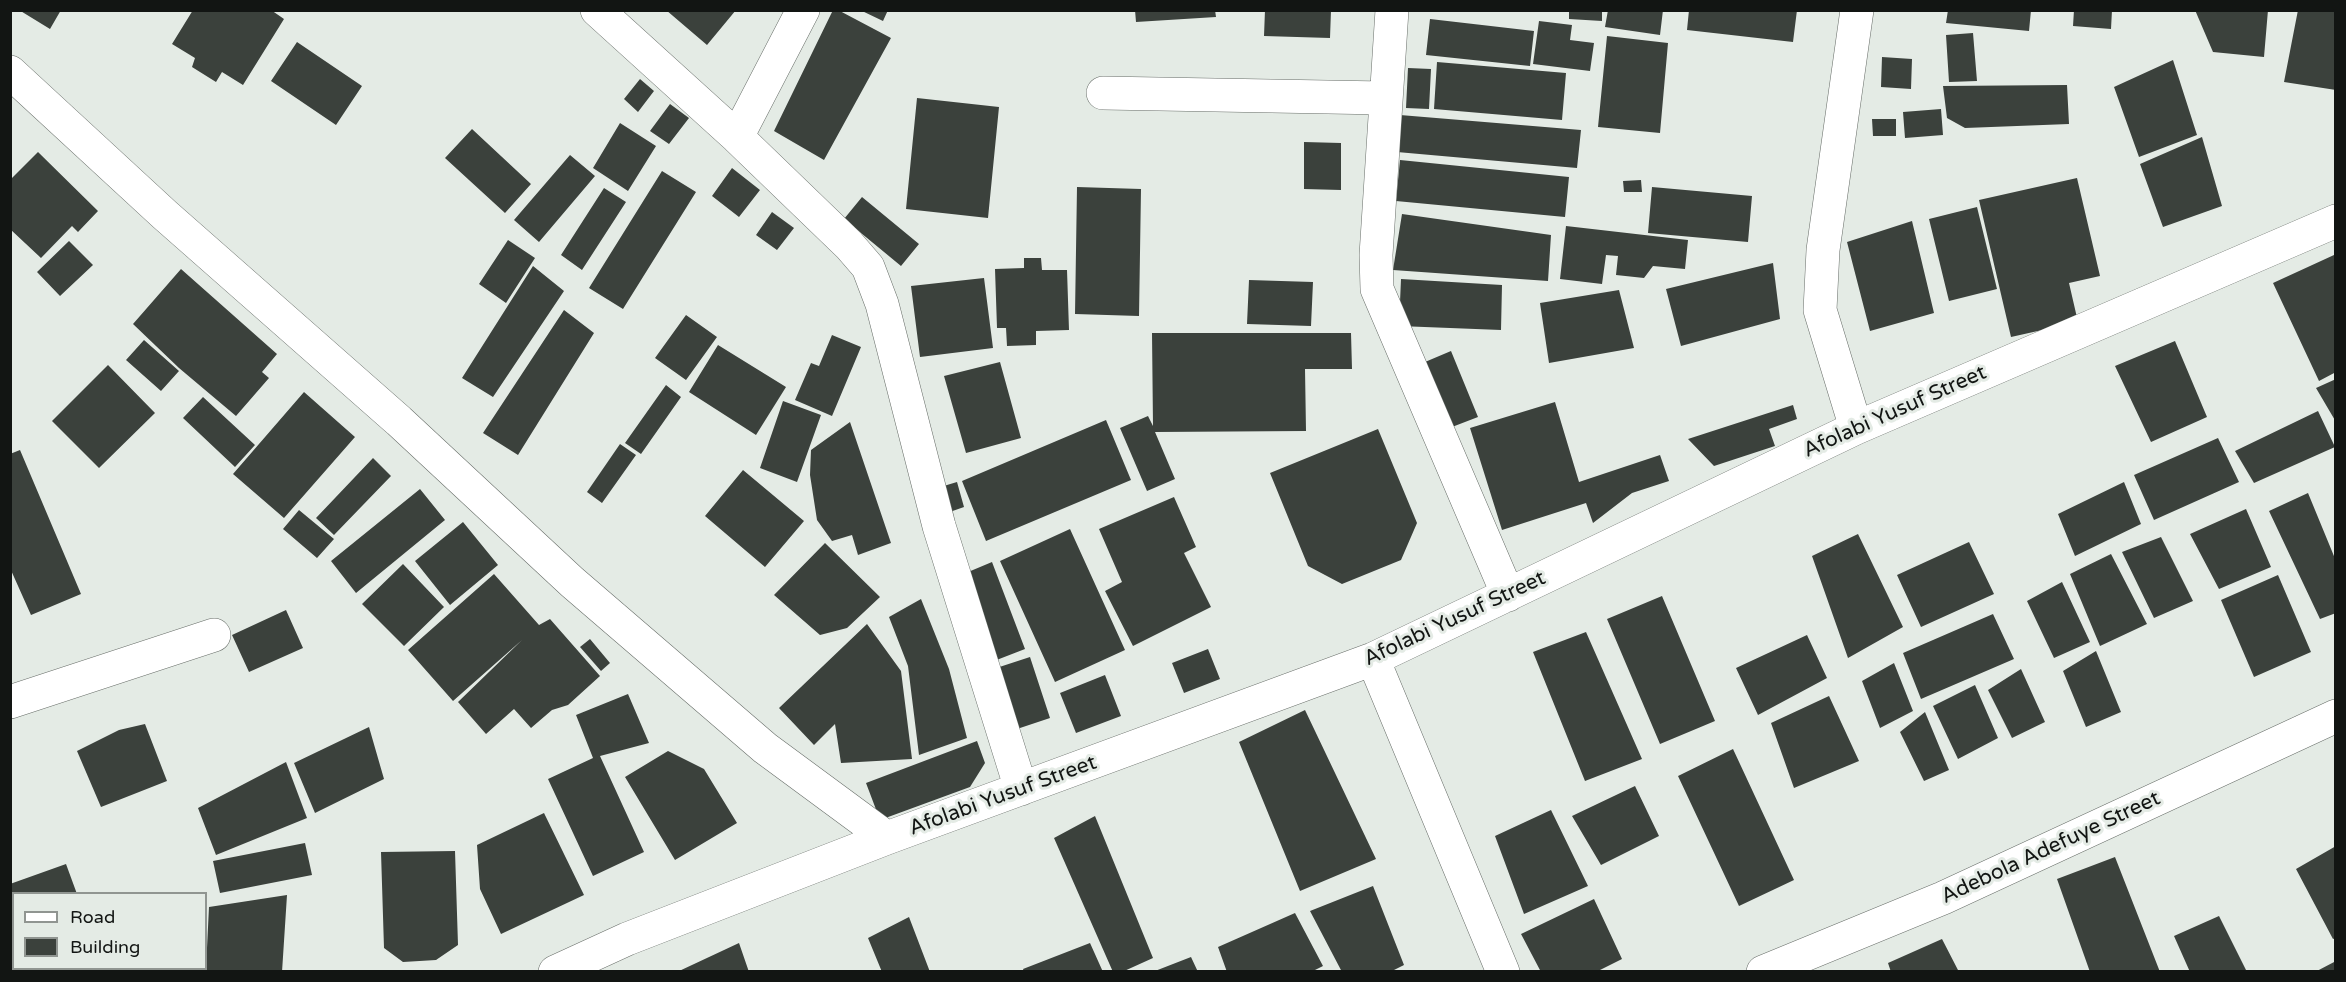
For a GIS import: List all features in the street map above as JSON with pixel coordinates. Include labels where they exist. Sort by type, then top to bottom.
[{"type":"street","points":[[597,10],[737,137],[849,245],[868,267],[882,304],[939,526],[1021,789]]},
{"type":"street","points":[[737,137],[803,10]]},
{"type":"street","points":[[1392,10],[1384,98],[1376,255],[1377,289],[1508,596]]},
{"type":"street","points":[[1856,428],[1820,309],[1823,250],[1857,10]]},
{"type":"street","points":[[10,72],[171,221],[399,421],[572,582],[765,748],[887,838]]},
{"type":"street","points":[[1103,93],[1384,98]]},
{"type":"street","name":"Afolabi Yusuf Street","points":[[555,972],[627,939],[887,838],[1372,659],[1856,428],[2336,221]]},
{"type":"street","points":[[10,702],[214,635]]},
{"type":"street","points":[[1372,659],[1503,972]]},
{"type":"street","name":"Adebola Adefuye Street","points":[[1763,972],[1943,898],[2335,717]]},
{"type":"building","points":[[19,10],[61,10],[50,29]]},
{"type":"building","points":[[193,10],[271,10],[284,19],[243,85],[222,72],[216,82],[192,67],[195,58],[172,44]]},
{"type":"building","points":[[666,10],[736,10],[707,45]]},
{"type":"building","points":[[833,10],[838,10],[891,38],[824,160],[774,131]]},
{"type":"building","points":[[860,10],[888,10],[883,21]]},
{"type":"building","points":[[1135,10],[1215,10],[1216,17],[1136,22]]},
{"type":"building","points":[[1265,10],[1331,10],[1330,38],[1264,36]]},
{"type":"building","points":[[1569,10],[1602,10],[1602,21],[1569,19]]},
{"type":"building","points":[[1608,10],[1663,10],[1660,35],[1605,27]]},
{"type":"building","points":[[1689,10],[1797,10],[1793,42],[1687,30]]},
{"type":"building","points":[[1948,10],[2031,10],[2029,31],[1946,23]]},
{"type":"building","points":[[2074,10],[2112,10],[2111,29],[2073,26]]},
{"type":"building","points":[[2195,10],[2268,10],[2264,57],[2213,52]]},
{"type":"building","points":[[2298,10],[2336,10],[2336,90],[2284,82]]},
{"type":"building","points":[[1430,19],[1534,31],[1530,66],[1426,55]]},
{"type":"building","points":[[1539,21],[1572,25],[1570,40],[1594,43],[1590,71],[1533,64]]},
{"type":"building","points":[[1973,33],[1977,81],[1949,82],[1946,35]]},
{"type":"building","points":[[1607,36],[1668,43],[1660,133],[1598,127]]},
{"type":"building","points":[[297,42],[362,86],[336,125],[271,81]]},
{"type":"building","points":[[1882,57],[1912,59],[1911,89],[1881,87]]},
{"type":"building","points":[[2173,60],[2197,135],[2139,157],[2114,87]]},
{"type":"building","points":[[1437,62],[1566,73],[1562,120],[1434,109]]},
{"type":"building","points":[[1408,68],[1431,69],[1429,109],[1406,108]]},
{"type":"building","points":[[640,79],[654,91],[638,112],[624,99]]},
{"type":"building","points":[[2067,85],[2069,124],[1965,128],[1947,118],[1943,86]]},
{"type":"building","points":[[917,98],[999,107],[988,218],[906,209]]},
{"type":"building","points":[[670,104],[689,118],[669,144],[650,131]]},
{"type":"building","points":[[1941,109],[1943,135],[1905,138],[1903,112]]},
{"type":"building","points":[[1400,115],[1581,130],[1577,168],[1397,152]]},
{"type":"building","points":[[1872,119],[1896,119],[1896,136],[1873,136]]},
{"type":"building","points":[[620,123],[656,146],[628,191],[593,168]]},
{"type":"building","points":[[472,129],[531,184],[505,213],[445,158]]},
{"type":"building","points":[[2202,137],[2222,206],[2163,227],[2140,164]]},
{"type":"building","points":[[1304,142],[1341,143],[1341,190],[1304,189]]},
{"type":"building","points":[[38,152],[98,211],[78,232],[72,226],[41,258],[10,229],[10,180]]},
{"type":"building","points":[[570,155],[595,176],[539,242],[514,220]]},
{"type":"building","points":[[1400,160],[1569,177],[1565,217],[1396,201]]},
{"type":"building","points":[[732,168],[760,190],[739,217],[712,196]]},
{"type":"building","points":[[662,171],[696,192],[623,309],[589,288]]},
{"type":"building","points":[[2077,178],[2100,276],[2069,283],[2078,322],[2011,337],[1979,200]]},
{"type":"building","points":[[1641,180],[1642,192],[1624,192],[1623,181]]},
{"type":"building","points":[[1077,187],[1141,189],[1139,316],[1075,314]]},
{"type":"building","points":[[1652,187],[1752,196],[1748,242],[1648,233]]},
{"type":"building","points":[[604,188],[626,202],[582,270],[561,255]]},
{"type":"building","points":[[862,197],[919,244],[901,266],[844,219]]},
{"type":"building","points":[[1977,207],[1997,289],[1949,301],[1929,219]]},
{"type":"building","points":[[772,212],[794,228],[777,250],[756,235]]},
{"type":"building","points":[[1402,214],[1551,235],[1548,281],[1393,270]]},
{"type":"building","points":[[1912,221],[1934,313],[1870,331],[1847,242]]},
{"type":"building","points":[[1566,226],[1688,240],[1685,269],[1653,266],[1644,278],[1616,275],[1618,256],[1606,255],[1602,284],[1560,279]]},
{"type":"building","points":[[508,240],[535,258],[506,303],[479,284]]},
{"type":"building","points":[[69,241],[93,265],[60,296],[37,272]]},
{"type":"building","points":[[2334,255],[2336,372],[2319,381],[2273,283]]},
{"type":"building","points":[[1024,258],[1041,258],[1042,270],[1067,270],[1069,330],[1036,331],[1036,345],[1007,346],[1006,328],[997,328],[995,269],[1024,268]]},
{"type":"building","points":[[1773,263],[1780,319],[1681,346],[1666,289]]},
{"type":"building","points":[[533,266],[564,291],[493,397],[462,378]]},
{"type":"building","points":[[181,269],[277,354],[262,372],[269,378],[236,416],[179,368],[133,324]]},
{"type":"building","points":[[984,278],[993,348],[920,357],[911,286]]},
{"type":"building","points":[[1401,279],[1502,285],[1501,330],[1399,326]]},
{"type":"building","points":[[1249,280],[1313,282],[1311,326],[1247,324]]},
{"type":"building","points":[[1619,290],[1634,348],[1549,363],[1540,303]]},
{"type":"building","points":[[564,310],[594,333],[518,455],[483,433]]},
{"type":"building","points":[[686,315],[717,337],[686,380],[655,358]]},
{"type":"building","points":[[1152,333],[1351,333],[1352,369],[1305,369],[1306,431],[1155,432],[1175,479],[1147,491],[1120,428],[1148,416],[1153,426]]},
{"type":"building","points":[[832,335],[861,347],[832,416],[795,400],[811,363],[819,366]]},
{"type":"building","points":[[144,340],[179,371],[161,391],[126,360]]},
{"type":"building","points":[[2175,341],[2207,417],[2151,442],[2115,366]]},
{"type":"building","points":[[718,345],[786,387],[756,435],[689,392]]},
{"type":"building","points":[[1451,351],[1478,417],[1452,427],[1425,362]]},
{"type":"building","points":[[1000,362],[1021,438],[966,453],[944,376]]},
{"type":"building","points":[[108,365],[155,413],[99,468],[52,421]]},
{"type":"building","points":[[2336,379],[2336,422],[2316,388]]},
{"type":"building","points":[[666,385],[681,397],[641,454],[625,443]]},
{"type":"building","points":[[304,392],[355,437],[284,518],[233,474]]},
{"type":"building","points":[[203,397],[255,445],[235,467],[183,418]]},
{"type":"building","points":[[783,401],[821,415],[797,482],[760,468]]},
{"type":"building","points":[[1555,402],[1579,482],[1660,455],[1669,481],[1632,493],[1593,523],[1586,503],[1502,530],[1470,428]]},
{"type":"building","points":[[1793,405],[1797,419],[1769,429],[1775,446],[1714,466],[1688,439]]},
{"type":"building","points":[[2318,411],[2335,447],[2254,483],[2235,451]]},
{"type":"building","points":[[1106,420],[1131,480],[986,541],[962,481]]},
{"type":"building","points":[[850,422],[891,543],[858,555],[852,535],[832,541],[817,520],[810,475],[811,450]]},
{"type":"building","points":[[1378,429],[1417,523],[1401,560],[1342,584],[1308,566],[1270,473]]},
{"type":"building","points":[[2218,438],[2239,482],[2154,520],[2134,475]]},
{"type":"building","points":[[620,444],[636,455],[602,503],[587,492]]},
{"type":"building","points":[[20,450],[81,594],[31,615],[10,568],[10,454]]},
{"type":"building","points":[[373,458],[391,476],[334,535],[316,518]]},
{"type":"building","points":[[743,470],[804,521],[765,567],[705,516]]},
{"type":"building","points":[[957,482],[964,507],[944,514],[937,488]]},
{"type":"building","points":[[2124,482],[2141,524],[2075,556],[2058,514]]},
{"type":"building","points":[[420,489],[445,520],[356,593],[331,561]]},
{"type":"building","points":[[2308,493],[2336,561],[2336,613],[2320,619],[2269,511]]},
{"type":"building","points":[[1174,497],[1196,547],[1184,553],[1211,607],[1133,646],[1105,591],[1122,582],[1099,529]]},
{"type":"building","points":[[2246,509],[2271,567],[2219,589],[2190,534]]},
{"type":"building","points":[[299,510],[334,539],[317,558],[283,529]]},
{"type":"building","points":[[463,522],[498,565],[450,605],[415,561]]},
{"type":"building","points":[[1070,529],[1125,650],[1055,682],[1000,561]]},
{"type":"building","points":[[1858,534],[1903,627],[1848,658],[1812,556]]},
{"type":"building","points":[[2161,537],[2193,601],[2154,618],[2122,552]]},
{"type":"building","points":[[1969,542],[1994,594],[1921,627],[1897,575]]},
{"type":"building","points":[[825,543],[880,597],[847,628],[820,635],[774,595]]},
{"type":"building","points":[[2111,554],[2147,624],[2100,646],[2070,574]]},
{"type":"building","points":[[992,562],[1025,649],[994,661],[961,575]]},
{"type":"building","points":[[403,564],[444,607],[404,646],[362,604]]},
{"type":"building","points":[[494,574],[539,625],[550,619],[600,676],[568,705],[552,710],[531,728],[514,709],[486,734],[458,702],[522,640],[453,701],[408,650]]},
{"type":"building","points":[[2278,575],[2311,652],[2254,677],[2221,600]]},
{"type":"building","points":[[2062,582],[2090,642],[2054,658],[2027,601]]},
{"type":"building","points":[[1662,596],[1715,721],[1660,744],[1607,619]]},
{"type":"building","points":[[921,599],[949,669],[967,738],[919,755],[908,666],[889,617]]},
{"type":"building","points":[[286,610],[303,648],[249,672],[232,635]]},
{"type":"building","points":[[1993,614],[2014,659],[1921,699],[1903,653]]},
{"type":"building","points":[[867,624],[901,671],[912,759],[841,763],[835,724],[814,745],[779,708]]},
{"type":"building","points":[[1586,632],[1642,759],[1585,781],[1533,652]]},
{"type":"building","points":[[1807,635],[1827,678],[1758,715],[1736,668]]},
{"type":"building","points":[[590,639],[610,663],[601,671],[580,647]]},
{"type":"building","points":[[1208,649],[1220,679],[1184,693],[1172,663]]},
{"type":"building","points":[[2096,651],[2121,712],[2086,727],[2063,671]]},
{"type":"building","points":[[1030,657],[1050,718],[999,735],[978,674]]},
{"type":"building","points":[[1894,663],[1913,711],[1880,728],[1862,681]]},
{"type":"building","points":[[2021,669],[2045,722],[2012,738],[1988,690]]},
{"type":"building","points":[[1105,675],[1121,716],[1076,733],[1060,693]]},
{"type":"building","points":[[1975,685],[1998,738],[1958,759],[1933,706]]},
{"type":"building","points":[[628,694],[649,743],[600,756],[644,852],[593,876],[548,779],[593,758],[576,715]]},
{"type":"building","points":[[1829,696],[1859,761],[1794,788],[1771,723]]},
{"type":"building","points":[[1305,710],[1376,859],[1300,891],[1239,742]]},
{"type":"building","points":[[1925,712],[1949,770],[1924,781],[1900,732]]},
{"type":"building","points":[[145,724],[167,781],[101,807],[77,751],[119,730]]},
{"type":"building","points":[[369,727],[384,779],[315,813],[294,763]]},
{"type":"building","points":[[977,741],[985,763],[970,787],[880,820],[866,783]]},
{"type":"building","points":[[1733,749],[1794,880],[1739,906],[1678,776]]},
{"type":"building","points":[[668,751],[704,769],[737,823],[675,860],[625,777]]},
{"type":"building","points":[[286,762],[307,818],[216,855],[198,808]]},
{"type":"building","points":[[1635,786],[1659,836],[1601,865],[1572,816]]},
{"type":"building","points":[[1551,810],[1588,886],[1524,914],[1495,836]]},
{"type":"building","points":[[544,813],[584,895],[501,934],[480,889],[477,845]]},
{"type":"building","points":[[1095,816],[1153,958],[1122,972],[1113,972],[1054,838]]},
{"type":"building","points":[[305,843],[312,875],[220,893],[213,861]]},
{"type":"building","points":[[2336,846],[2336,938],[2333,939],[2296,869]]},
{"type":"building","points":[[455,851],[458,945],[436,960],[403,962],[384,948],[381,852]]},
{"type":"building","points":[[2115,857],[2160,972],[2090,972],[2057,879]]},
{"type":"building","points":[[66,864],[76,892],[12,892],[12,894],[10,884]]},
{"type":"building","points":[[1373,886],[1404,965],[1390,972],[1342,972],[1310,911]]},
{"type":"building","points":[[287,895],[282,972],[203,972],[207,970],[209,907]]},
{"type":"building","points":[[1594,899],[1622,959],[1596,972],[1541,972],[1521,934]]},
{"type":"building","points":[[1295,913],[1323,966],[1311,972],[1227,972],[1218,947]]},
{"type":"building","points":[[2219,916],[2247,972],[2190,972],[2174,936]]},
{"type":"building","points":[[909,917],[930,972],[882,972],[868,938]]},
{"type":"building","points":[[1942,939],[1959,972],[1891,972],[1888,963]]},
{"type":"building","points":[[739,943],[749,972],[677,972]]},
{"type":"building","points":[[1090,943],[1103,972],[1024,972],[1023,969]]},
{"type":"building","points":[[12,952],[12,970],[26,970],[27,972],[10,972],[10,953]]},
{"type":"building","points":[[1191,957],[1198,972],[1155,972],[1155,971]]},
{"type":"building","points":[[2336,961],[2336,972],[2315,972]]},
{"type":"building","points":[[44,970],[190,970],[189,972],[44,972]]}]
